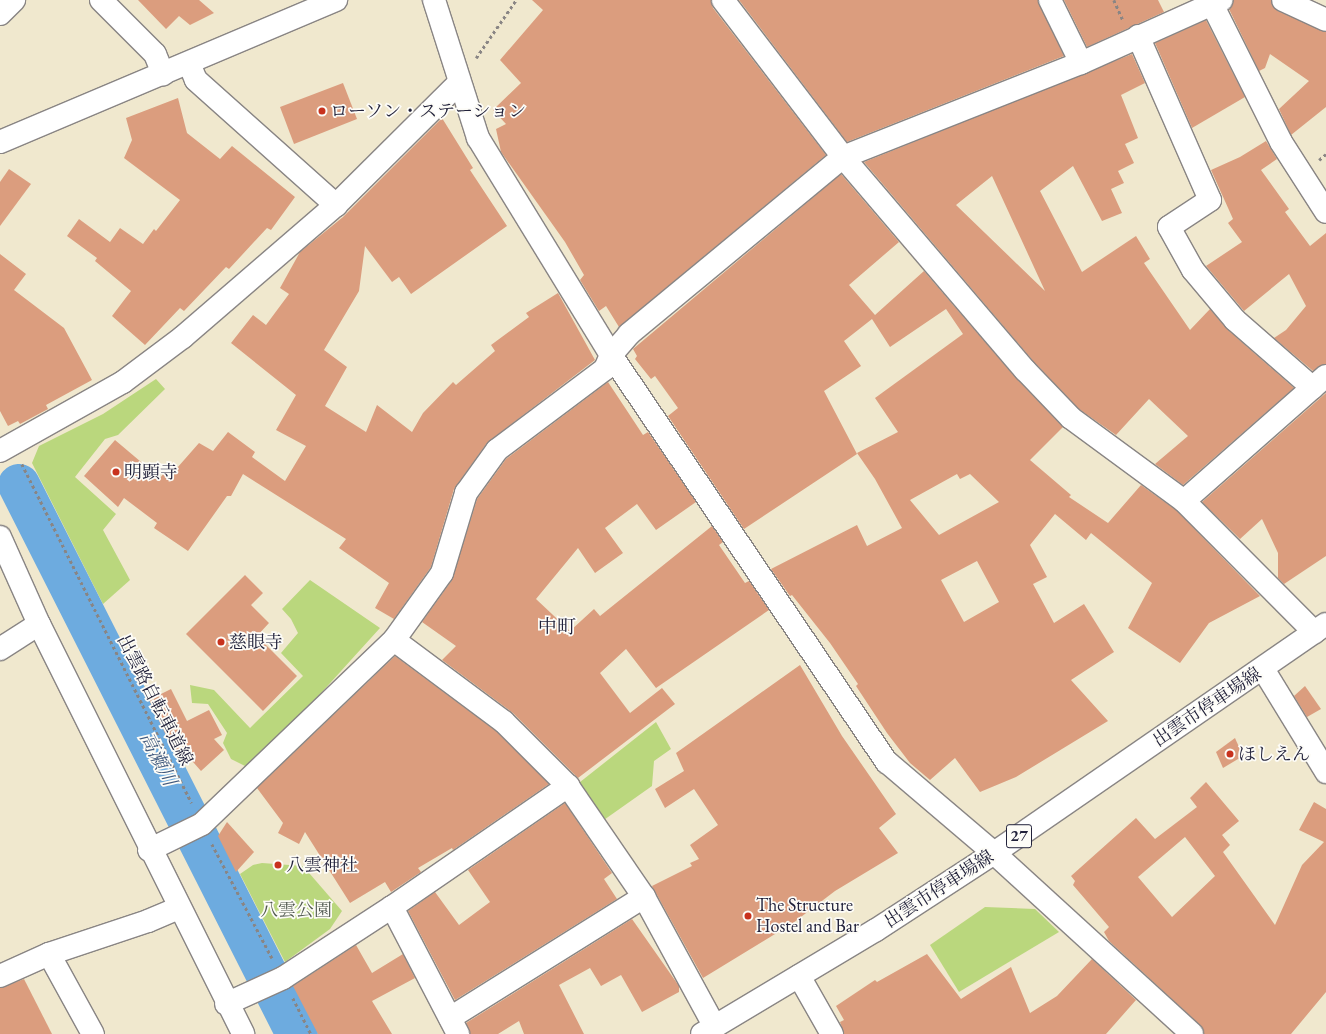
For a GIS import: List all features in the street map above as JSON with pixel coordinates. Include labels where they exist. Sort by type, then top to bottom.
[{"type":"street","points":[[0,14],[14,0]]},
{"type":"street","points":[[101,0],[155,54],[163,74]]},
{"type":"street","points":[[0,142],[336,0]]},
{"type":"street","points":[[434,0],[459,83],[478,138],[611,355],[887,762],[994,853],[1192,1034]]},
{"type":"street","points":[[723,0],[843,157],[1025,370],[1071,418],[1184,501],[1320,628]]},
{"type":"street","points":[[1050,0],[1080,63]]},
{"type":"street","points":[[1283,0],[1326,20]]},
{"type":"street","points":[[149,850],[202,824],[394,640],[442,573],[466,493],[497,450],[605,369],[611,355],[629,334],[843,157],[1080,63],[1216,2],[1281,142],[1326,212]]},
{"type":"street","points":[[1138,36],[1210,200],[1170,227],[1193,270],[1235,320],[1319,382],[1184,501]]},
{"type":"street","points":[[189,63],[196,80],[336,205]]},
{"type":"street","points":[[6,448],[123,382],[183,337],[336,205],[459,83]]},
{"type":"street","points":[[0,538],[39,624],[149,850],[226,1004],[243,1034]]},
{"type":"street","points":[[0,649],[39,624]]},
{"type":"street","name":"出雲市停車場線","points":[[708,1030],[799,976],[994,853],[1263,669],[1320,628]]},
{"type":"street","points":[[394,640],[504,722],[568,786],[644,897],[708,1030]]},
{"type":"street","points":[[1263,669],[1326,772]]},
{"type":"street","points":[[226,1004],[283,978],[392,907],[568,786]]},
{"type":"street","points":[[392,907],[454,1026],[644,897]]},
{"type":"street","points":[[0,976],[49,954],[148,922],[178,908]]},
{"type":"street","points":[[49,954],[93,1034]]},
{"type":"street","points":[[799,976],[832,1034]]},
{"type":"path","points":[[459,83],[516,0]]},
{"type":"path","name":"出雲路自転車道線","points":[[6,448],[311,1034]]},
{"type":"green space","points":[[156,379],[165,389],[118,435],[105,439],[75,477],[116,514],[103,530],[130,580],[103,604],[32,463],[39,446],[103,414]]},
{"type":"green space","points":[[310,580],[380,628],[312,703],[247,767],[231,759],[223,743],[227,733],[208,704],[192,703],[190,685],[214,690],[250,728],[303,676],[281,653],[298,633],[291,619],[282,609]]},
{"type":"green space","points":[[656,722],[671,749],[654,761],[652,786],[601,822],[575,786]]},
{"type":"green space","name":"八雲公園","points":[[262,863],[303,866],[342,911],[330,929],[285,962],[240,874],[253,865]]},
{"type":"green space","points":[[985,907],[1035,909],[1059,932],[959,992],[930,945]]},
{"type":"building","points":[[138,0],[199,0],[214,13],[190,25],[179,16],[166,29]]},
{"type":"building","points":[[532,0],[711,0],[713,8],[826,155],[619,327],[606,306],[599,311],[580,280],[584,275],[565,242],[501,152],[496,129],[506,124],[493,110],[521,83],[500,60],[543,10]]},
{"type":"building","points":[[739,0],[1038,0],[1064,56],[847,142]]},
{"type":"building","points":[[1064,0],[1158,0],[1164,12],[1087,47]]},
{"type":"building","points":[[1233,0],[1271,0],[1278,11],[1326,32],[1326,107],[1291,135],[1279,109],[1309,81],[1270,54],[1265,68],[1259,71],[1229,9]]},
{"type":"building","points":[[1206,20],[1245,97],[1192,128],[1155,43]]},
{"type":"building","points":[[1132,54],[1145,83],[1121,95],[1138,138],[1125,144],[1134,163],[1118,171],[1124,183],[1111,189],[1122,213],[1102,221],[1073,166],[1040,191],[1082,272],[1136,236],[1150,259],[1144,263],[1190,330],[1210,309],[1227,329],[1294,388],[1183,485],[1155,464],[1188,436],[1149,399],[1116,435],[1079,409],[1034,362],[864,162]],"holes":[[[992,176],[1045,291],[956,205]]]},
{"type":"building","points":[[343,83],[357,119],[294,144],[280,107]]},
{"type":"building","points":[[178,98],[187,133],[220,159],[232,146],[295,197],[271,230],[267,228],[229,269],[226,267],[184,311],[180,308],[145,345],[112,316],[131,291],[95,261],[97,258],[67,236],[79,219],[110,242],[120,228],[143,244],[154,229],[156,231],[180,200],[124,158],[132,140],[126,118]]},
{"type":"building","points":[[442,118],[473,168],[470,170],[507,226],[411,294],[399,277],[392,282],[365,246],[359,291],[324,350],[347,367],[325,406],[366,432],[377,405],[412,432],[423,413],[453,382],[456,385],[495,351],[491,345],[529,317],[526,313],[558,293],[595,360],[487,443],[454,489],[431,567],[394,619],[375,608],[389,583],[339,548],[346,539],[243,474],[231,496],[227,496],[188,551],[154,528],[157,523],[124,498],[118,507],[84,476],[115,440],[160,478],[165,472],[170,476],[199,443],[213,451],[228,432],[255,452],[252,457],[285,481],[306,446],[276,430],[296,395],[231,343],[253,315],[266,325],[289,294],[280,288],[300,252],[343,217]]},
{"type":"building","points":[[1266,141],[1277,159],[1261,170],[1289,209],[1285,212],[1310,246],[1326,233],[1326,364],[1313,371],[1274,338],[1286,330],[1306,306],[1289,274],[1244,311],[1206,266],[1242,242],[1228,223],[1233,219],[1211,170],[1240,157]]},
{"type":"building","points":[[9,169],[31,184],[0,226],[0,182]]},
{"type":"building","points":[[841,174],[899,242],[849,285],[875,315],[924,271],[1016,378],[1063,427],[1030,460],[1071,495],[1069,497],[1108,523],[1141,485],[1176,510],[1260,596],[1209,623],[1180,663],[1128,628],[1152,583],[1091,533],[1086,540],[1055,514],[1030,545],[1047,577],[1033,584],[1054,623],[1084,604],[1114,652],[1071,680],[1108,721],[1016,777],[980,792],[955,758],[930,780],[910,763],[887,733],[856,686],[858,684],[830,643],[792,595],[790,596],[771,569],[857,525],[867,546],[902,528],[875,479],[857,453],[898,432],[875,398],[963,334],[946,309],[890,347],[872,319],[844,341],[861,366],[824,391],[857,454],[744,529],[668,416],[678,408],[655,376],[651,379],[635,359],[637,356],[633,349]],"holes":[[[957,474],[960,479],[970,474],[999,502],[939,535],[910,500]],[[977,561],[999,602],[964,622],[941,580]]]},
{"type":"building","points":[[0,254],[26,274],[14,290],[64,328],[92,380],[46,405],[48,409],[20,424],[18,421],[8,426],[0,411]]},
{"type":"building","points":[[608,382],[643,435],[648,432],[696,502],[656,530],[637,504],[605,528],[623,553],[595,573],[578,548],[536,599],[570,631],[594,609],[600,616],[712,526],[723,542],[719,545],[745,583],[749,581],[769,610],[656,688],[626,649],[600,673],[630,713],[662,688],[675,704],[578,778],[513,713],[442,660],[456,646],[422,622],[452,580],[477,499],[506,459]]},
{"type":"building","points":[[1326,393],[1326,556],[1284,584],[1278,578],[1278,553],[1262,519],[1240,539],[1202,502]]},
{"type":"building","name":"慈眼寺","points":[[245,575],[263,593],[251,605],[269,623],[257,636],[297,676],[263,711],[186,634]]},
{"type":"building","points":[[395,656],[496,731],[549,784],[453,850],[452,848],[418,868],[421,872],[391,892],[385,882],[350,903],[305,832],[299,844],[278,833],[283,823],[257,788]]},
{"type":"building","points":[[800,665],[842,736],[896,814],[879,828],[898,853],[835,891],[793,923],[703,978],[652,886],[692,866],[690,863],[699,859],[690,845],[718,825],[694,789],[665,808],[655,789],[684,771],[676,753]]},
{"type":"building","points":[[1305,686],[1321,709],[1307,717],[1294,696]]},
{"type":"building","points":[[171,689],[187,721],[209,710],[222,735],[214,739],[224,750],[201,771],[186,754],[177,758],[149,700]]},
{"type":"building","points":[[1235,738],[1243,756],[1223,768],[1216,752]]},
{"type":"building","points":[[1206,782],[1239,821],[1222,835],[1230,845],[1223,852],[1275,925],[1302,865],[1324,842],[1299,830],[1314,802],[1326,809],[1326,992],[1291,1034],[1204,1034],[1200,1025],[1109,941],[1104,932],[1109,927],[1073,885],[1075,881],[1071,876],[1136,818],[1155,839],[1197,807],[1190,798]],"holes":[[[1185,837],[1215,876],[1172,917],[1138,877]]]},
{"type":"building","points":[[565,803],[612,873],[604,879],[617,899],[455,1000],[408,911],[435,892],[459,925],[490,902],[468,870]]},
{"type":"building","points":[[227,822],[254,852],[236,872],[218,836]]},
{"type":"building","points":[[632,919],[679,986],[679,992],[642,1012],[621,975],[601,986],[590,968],[559,985],[584,1034],[524,1034],[519,1021],[498,1034],[470,1034],[466,1023]]},
{"type":"building","points":[[356,945],[372,973],[403,954],[415,978],[372,1001],[392,1034],[318,1034],[293,986]]},
{"type":"building","points":[[927,954],[961,999],[1011,967],[1030,1013],[1057,996],[1092,959],[1136,1000],[1106,1034],[844,1034],[840,1022],[844,1020],[836,1006],[875,980],[877,982]]},
{"type":"building","points":[[24,979],[52,1034],[0,1034],[0,988]]},
{"type":"waterway","name":"高瀬川","points":[[19,485],[297,1034]]},
{"type":"place","name":"ローソン・ステーション","points":[[322,111]]},
{"type":"place","name":"明顕寺","points":[[116,472]]},
{"type":"place","name":"慈眼寺","points":[[221,642]]},
{"type":"place","name":"ほしえん","points":[[1230,754]]},
{"type":"place","name":"八雲神社","points":[[278,865]]},
{"type":"place","name":"The Structure Hostel and Bar","points":[[748,916]]},
{"type":"district","name":"中町","points":[[557,627]]}]
